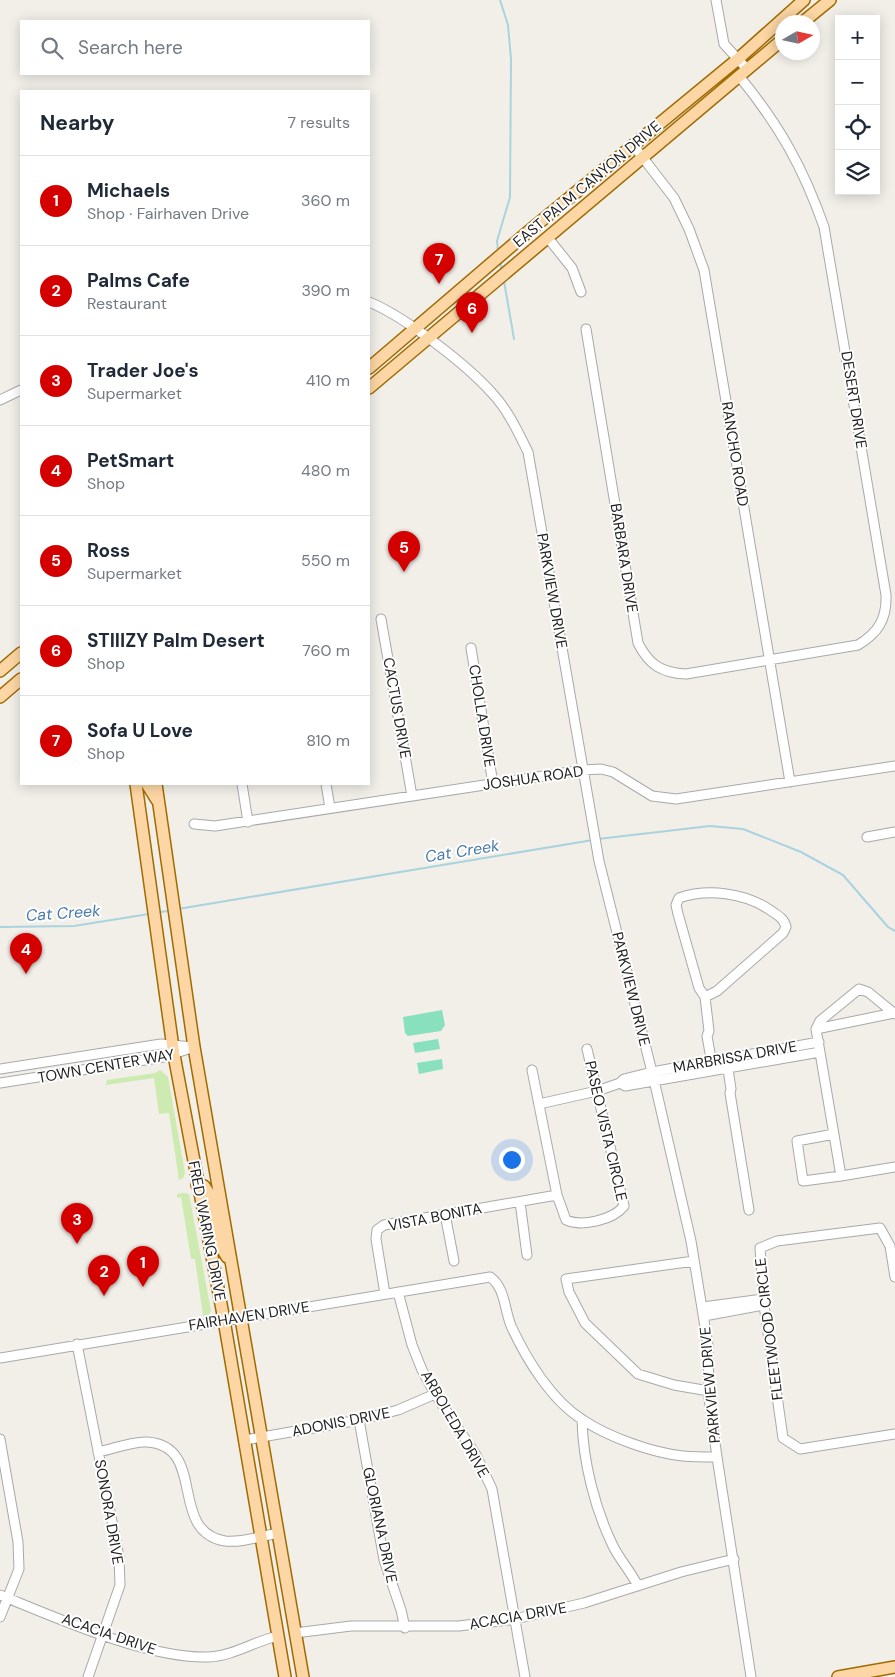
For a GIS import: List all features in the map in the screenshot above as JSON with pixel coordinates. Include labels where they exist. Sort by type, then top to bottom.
[{"type":"main road","name":"EAST PALM CANYON DRIVE","points":[[370,367],[529,231],[738,59],[804,0]]},
{"type":"main road","points":[[812,15],[830,0]]},
{"type":"main road","name":"EAST PALM CANYON DRIVE","points":[[370,387],[775,46]]},
{"type":"main road","points":[[0,671],[20,654]]},
{"type":"main road","points":[[0,697],[20,680]]},
{"type":"main road","name":"FRED WARING DRIVE","points":[[136,785],[174,1050],[197,1185],[224,1320],[285,1677]]},
{"type":"main road","points":[[147,785],[152,795],[159,803]]},
{"type":"main road","name":"FRED WARING DRIVE","points":[[156,785],[178,925],[194,1047],[303,1677]]},
{"type":"main road","points":[[197,1185],[204,1186],[208,1192],[220,1245],[233,1268]]},
{"type":"main road","points":[[268,1574],[279,1597],[284,1624],[288,1630],[295,1632]]},
{"type":"main road","points":[[278,1636],[289,1644],[298,1677]]},
{"type":"main road","points":[[838,1677],[895,1667]]},
{"type":"street","name":"DESERT DRIVE","points":[[716,0],[724,44],[738,59],[743,73],[763,107],[794,153],[812,193],[824,227],[886,595],[887,610],[881,625],[870,638],[858,645],[769,660]]},
{"type":"street","name":"RANCHO ROAD","points":[[633,145],[677,204],[689,229],[704,270],[790,782]]},
{"type":"street","points":[[544,241],[572,268],[581,292]]},
{"type":"street","name":"PARKVIEW DRIVE","points":[[370,302],[387,309],[428,339],[493,393],[515,426],[528,452],[598,861],[653,1076],[694,1261],[708,1345],[709,1391],[717,1457],[751,1677]]},
{"type":"street","name":"BARBARA DRIVE","points":[[586,329],[638,643],[645,656],[656,667],[672,674],[686,674],[769,660]]},
{"type":"street","points":[[0,400],[20,390]]},
{"type":"street","name":"CACTUS DRIVE","points":[[381,619],[412,796]]},
{"type":"street","name":"CHOLLA DRIVE","points":[[471,648],[493,784]]},
{"type":"street","name":"JOSHUA ROAD","points":[[194,824],[215,826],[248,822],[582,770],[613,772],[652,796],[670,799],[895,766]]},
{"type":"street","points":[[242,785],[248,822]]},
{"type":"street","points":[[326,785],[330,808]]},
{"type":"street","points":[[867,837],[895,832]]},
{"type":"street","points":[[705,997],[717,991],[784,933],[786,927],[781,918],[747,898],[728,894],[689,895],[679,898],[676,905],[699,988],[705,997],[709,1032],[712,1036],[712,1047],[727,1080],[727,1090],[730,1093],[749,1210]]},
{"type":"street","points":[[840,1176],[816,1029],[820,1021],[859,989],[868,992],[895,1014]]},
{"type":"street","points":[[816,1029],[895,1014]]},
{"type":"street","name":"TOWN CENTER WAY","points":[[0,1083],[194,1047]]},
{"type":"street","name":"MARBRISSA DRIVE","points":[[539,1104],[597,1091],[620,1083],[625,1086],[653,1076],[819,1047]]},
{"type":"street","name":"PASEO VISTA CIRCLE","points":[[532,1070],[557,1195],[566,1220],[575,1224],[607,1218],[620,1212],[624,1206],[587,1049]]},
{"type":"street","name":"TOWN CENTER WAY","points":[[0,1069],[174,1050]]},
{"type":"street","name":"MARBRISSA DRIVE","points":[[764,1057],[775,1059],[795,1051]]},
{"type":"street","points":[[834,1134],[797,1141],[803,1181],[895,1167]]},
{"type":"street","name":"VISTA BONITA","points":[[385,1294],[376,1239],[377,1230],[384,1225],[557,1195]]},
{"type":"street","points":[[520,1202],[527,1255]]},
{"type":"street","points":[[445,1214],[454,1262]]},
{"type":"street","name":"FLEETWOOD CIRCLE","points":[[895,1277],[890,1246],[880,1228],[777,1241],[760,1248],[763,1302],[783,1438],[800,1449],[895,1434]]},
{"type":"street","points":[[694,1261],[566,1279],[585,1323],[638,1374],[674,1385],[709,1391]]},
{"type":"street","name":"FAIRHAVEN DRIVE","points":[[0,1358],[490,1277],[497,1282],[501,1289],[511,1325],[526,1356],[559,1398],[582,1420]]},
{"type":"street","name":"ARBOLEDA DRIVE","points":[[398,1292],[412,1345],[435,1394],[476,1455],[492,1489],[525,1677]]},
{"type":"street","points":[[703,1311],[763,1302]]},
{"type":"street","name":"SONORA DRIVE","points":[[77,1344],[119,1557],[120,1585],[105,1634],[88,1677]]},
{"type":"street","name":"ADONIS DRIVE","points":[[245,1440],[359,1420],[398,1410],[435,1394]]},
{"type":"street","name":"GLORIANA DRIVE","points":[[359,1420],[384,1560],[401,1610],[404,1628]]},
{"type":"street","points":[[638,1586],[614,1548],[599,1512],[582,1440],[582,1420],[637,1445],[682,1456],[717,1457]]},
{"type":"street","points":[[0,1439],[18,1542],[19,1569],[3,1596],[0,1617]]},
{"type":"street","points":[[98,1452],[147,1442],[168,1449],[177,1458],[184,1472],[193,1518],[203,1532],[226,1541],[278,1533]]},
{"type":"street","name":"ACACIA DRIVE","points":[[295,1632],[350,1626],[404,1628],[459,1626],[515,1619],[576,1606],[734,1559]]},
{"type":"street","name":"ACACIA DRIVE","points":[[3,1596],[159,1652],[210,1657],[230,1653],[278,1636]]},
{"type":"green space","points":[[442,1010],[445,1025],[441,1031],[408,1036],[405,1033],[403,1017]]},
{"type":"green space","points":[[438,1039],[440,1049],[415,1053],[413,1043]]},
{"type":"green space","points":[[442,1059],[443,1069],[419,1074],[417,1063]]},
{"type":"green space","points":[[160,1070],[168,1077],[185,1173],[183,1178],[179,1180],[169,1113],[159,1114],[154,1078],[106,1085],[107,1080],[155,1073]]},
{"type":"green space","points":[[177,1194],[189,1194],[211,1310],[208,1318],[203,1316],[195,1259],[191,1259],[181,1197],[177,1198]]},
{"type":"waterway","points":[[498,251],[497,241],[510,197],[511,59],[508,25],[500,0]]},
{"type":"waterway","points":[[500,261],[502,271]]},
{"type":"waterway","points":[[504,281],[514,339]]},
{"type":"waterway","name":"Cat Creek","points":[[598,839],[710,826],[743,829],[801,852],[843,875],[888,927],[895,931]]},
{"type":"waterway","name":"Cat Creek","points":[[178,909],[593,840]]},
{"type":"waterway","name":"Cat Creek","points":[[159,912],[169,911]]},
{"type":"waterway","name":"Cat Creek","points":[[0,927],[74,926],[149,914]]},
{"type":"place","name":"Sofa U Love","points":[[439,284]]},
{"type":"place","name":"STIIIZY Palm Desert","points":[[472,333]]},
{"type":"place","name":"Ross","points":[[404,572]]},
{"type":"place","name":"PetSmart","points":[[26,974]]},
{"type":"place","name":"Trader Joe's","points":[[77,1244]]},
{"type":"place","name":"Michaels","points":[[143,1287]]},
{"type":"place","name":"Palms Cafe","points":[[104,1296]]}]
